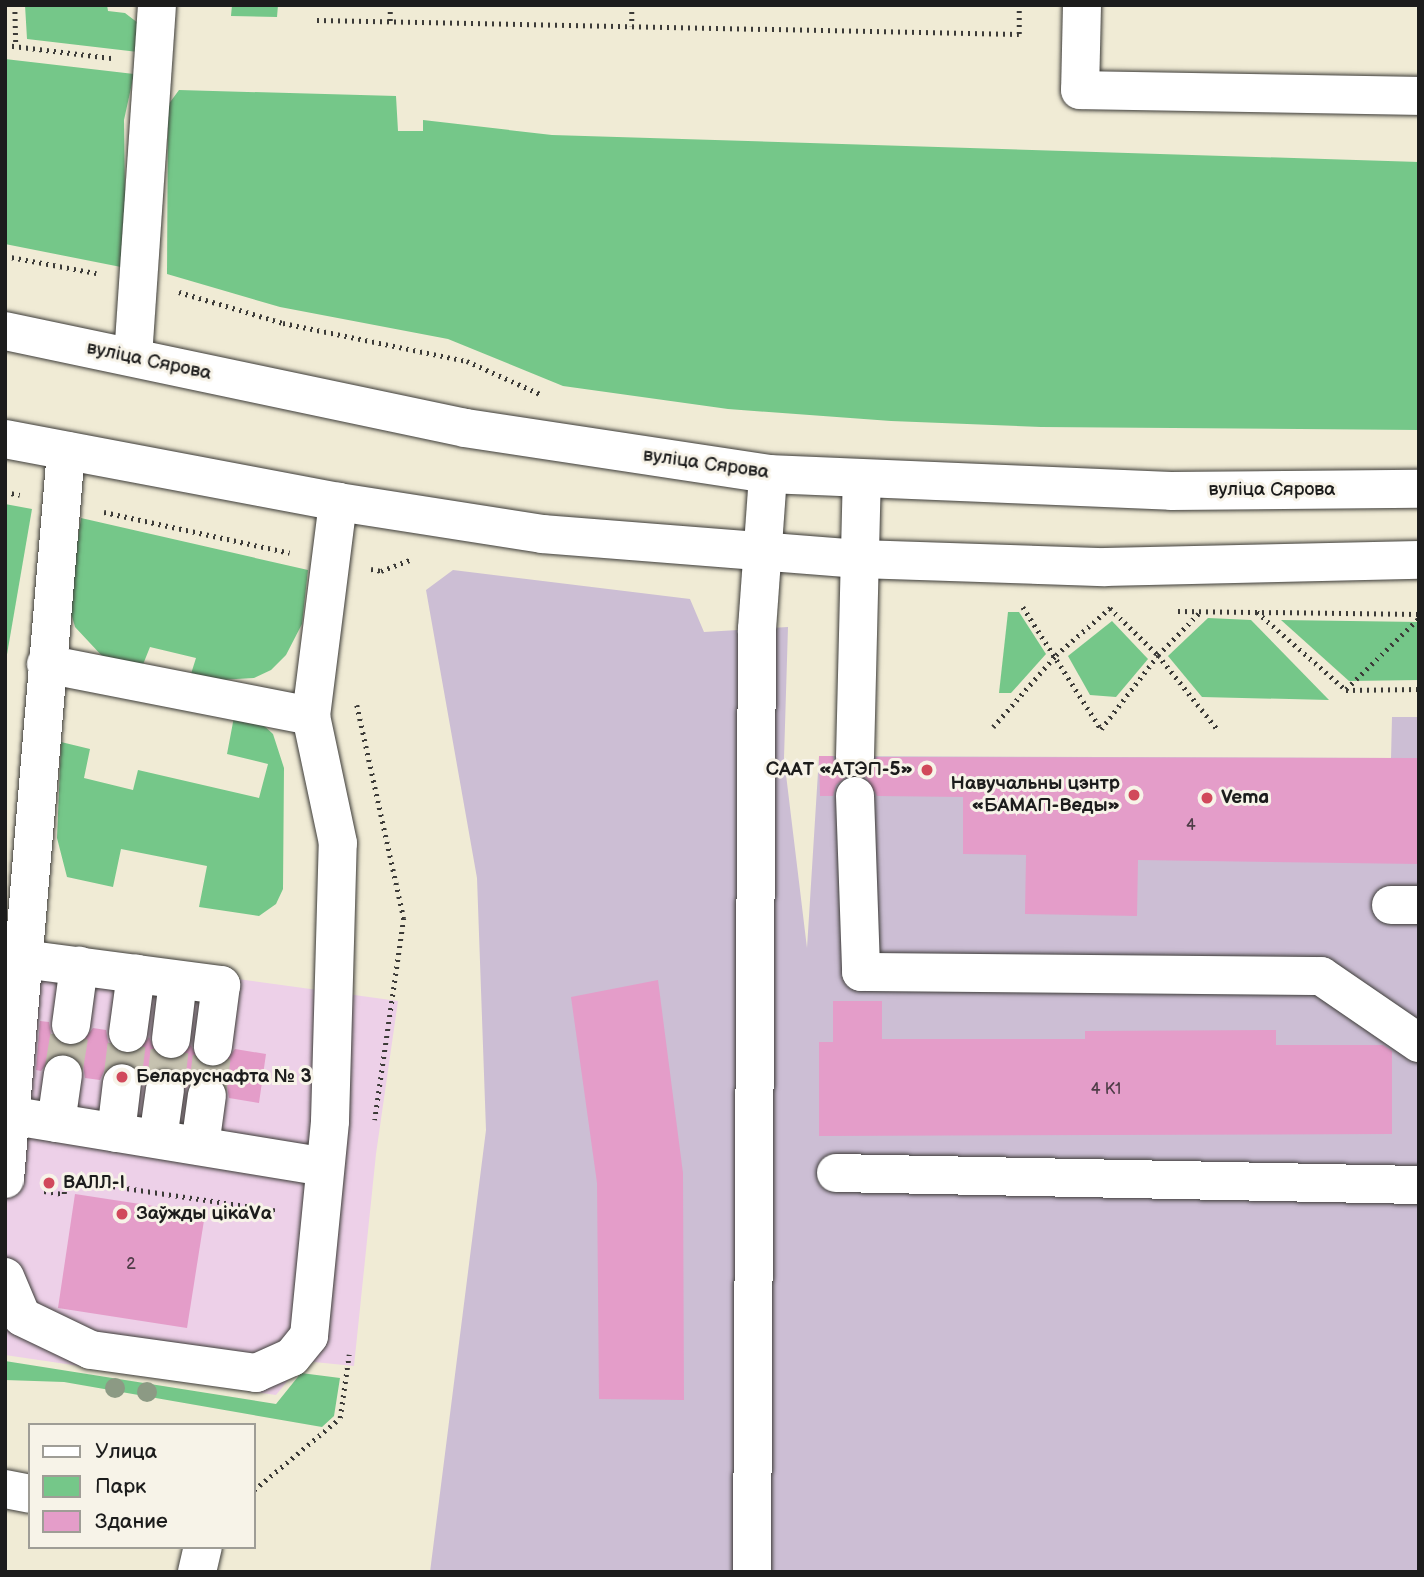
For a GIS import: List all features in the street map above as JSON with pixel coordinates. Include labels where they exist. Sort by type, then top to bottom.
[{"type":"street","points":[[133,357],[158,5]]},
{"type":"street","points":[[1082,6],[1080,90],[1419,96]]},
{"type":"street","name":"вуліца Сярова","points":[[5,331],[465,428],[768,474],[1171,491],[1419,489]]},
{"type":"street","points":[[5,439],[338,502],[542,534],[859,559],[1105,568],[1419,560]]},
{"type":"street","points":[[5,1179],[8,1115],[66,451]]},
{"type":"street","points":[[752,1572],[757,643],[768,474]]},
{"type":"street","points":[[855,757],[862,480]]},
{"type":"street","points":[[5,1277],[22,1317],[91,1350],[256,1373],[292,1357],[309,1336],[326,1167],[338,843],[311,716],[338,502]]},
{"type":"street","points":[[46,664],[311,716]]},
{"type":"street","points":[[855,796],[861,972],[1321,976],[1419,1043]]},
{"type":"street","points":[[23,959],[221,985],[214,1046]]},
{"type":"street","points":[[71,1025],[79,966]]},
{"type":"street","points":[[128,1033],[136,974]]},
{"type":"street","points":[[171,1039],[178,980]]},
{"type":"street","points":[[56,1123],[63,1074]]},
{"type":"street","points":[[116,1133],[122,1083]]},
{"type":"street","points":[[158,1139],[164,1089]]},
{"type":"street","points":[[200,1146],[207,1095]]},
{"type":"street","points":[[8,1115],[326,1167]]},
{"type":"street","points":[[836,1173],[1419,1185]]},
{"type":"street","points":[[5,1489],[28,1493]]},
{"type":"street","points":[[197,1572],[203,1549]]},
{"type":"path","points":[[15,5],[16,46]]},
{"type":"path","points":[[390,5],[390,21]]},
{"type":"path","points":[[632,5],[632,26]]},
{"type":"path","points":[[317,20],[1019,34],[1019,5]]},
{"type":"path","points":[[5,45],[153,63]]},
{"type":"path","points":[[5,256],[140,281],[283,323],[467,361],[552,400]]},
{"type":"path","points":[[1023,606],[1101,729],[1158,655],[1200,612]]},
{"type":"path","points":[[993,727],[1056,655],[1110,608],[1158,655],[1218,730]]},
{"type":"path","points":[[1419,616],[1257,611],[1346,690],[1419,689]]},
{"type":"path","points":[[1346,690],[1419,616]]},
{"type":"path","points":[[41,1191],[64,1194],[65,1179],[261,1209]]},
{"type":"path","points":[[256,1488],[340,1418],[347,1376]]},
{"type":"shaded area","points":[[453,570],[690,599],[704,632],[788,627],[784,758],[807,948],[819,756],[1391,758],[1392,717],[1419,717],[1419,1572],[430,1572],[486,1130],[477,878],[426,590]]},
{"type":"shaded area","points":[[5,947],[398,1001],[376,1154],[354,1366],[304,1361],[276,1395],[5,1355]]},
{"type":"green space","points":[[25,5],[107,5],[108,11],[125,13],[138,23],[138,52],[27,39]]},
{"type":"green space","points":[[232,5],[278,5],[277,17],[231,16]]},
{"type":"green space","points":[[5,59],[134,74],[124,120],[126,268],[5,244]]},
{"type":"green space","points":[[179,90],[396,96],[398,131],[423,131],[423,120],[552,135],[1419,162],[1419,430],[1041,427],[891,421],[728,409],[563,386],[448,339],[280,307],[167,274],[168,105]]},
{"type":"green space","points":[[5,504],[32,509],[5,666]]},
{"type":"green space","points":[[81,518],[308,570],[302,624],[286,655],[271,670],[254,678],[218,680],[190,677],[196,658],[150,647],[142,667],[103,657],[75,627],[68,602]]},
{"type":"green space","points":[[1008,612],[1019,612],[1046,654],[1011,693],[999,693]]},
{"type":"green space","points":[[1208,618],[1251,620],[1329,700],[1202,697],[1168,656]]},
{"type":"green space","points":[[1281,620],[1419,622],[1419,680],[1349,681]]},
{"type":"green space","points":[[1112,621],[1148,659],[1116,697],[1090,695],[1068,656]]},
{"type":"green space","points":[[234,717],[261,723],[273,734],[284,768],[283,889],[276,904],[259,916],[199,907],[207,866],[121,849],[113,887],[67,877],[57,838],[61,742],[90,749],[84,778],[133,790],[138,770],[259,798],[268,764],[227,754]]},
{"type":"green space","points":[[5,1361],[276,1404],[301,1373],[340,1378],[334,1416],[322,1427],[64,1382],[5,1380]]},
{"type":"building","points":[[819,756],[833,756],[836,768],[846,777],[836,785],[833,796],[820,796]]},
{"type":"building","points":[[877,757],[1419,758],[1419,864],[1138,860],[1137,916],[1025,914],[1026,855],[963,854],[963,797],[877,796],[865,776]]},
{"type":"building","points":[[658,980],[683,1173],[684,1400],[599,1399],[597,1183],[571,997]]},
{"type":"building","points":[[833,1001],[882,1001],[882,1039],[1085,1039],[1085,1031],[1276,1030],[1276,1045],[1383,1045],[1392,1051],[1392,1134],[819,1136],[819,1042],[833,1042]]},
{"type":"building","points":[[40,1021],[49,1022],[51,1034],[67,1046],[80,1045],[93,1028],[106,1030],[108,1042],[124,1054],[137,1053],[149,1037],[158,1057],[179,1059],[191,1045],[199,1063],[209,1068],[222,1066],[235,1049],[266,1054],[259,1103],[229,1098],[227,1086],[211,1074],[198,1075],[186,1089],[178,1071],[157,1069],[144,1085],[136,1066],[124,1061],[105,1069],[100,1080],[85,1078],[83,1065],[67,1053],[54,1054],[41,1071],[36,1070]]},
{"type":"building","points":[[75,1194],[205,1214],[187,1328],[58,1308]]},
{"type":"tunnel","points":[[63,1074],[71,1025]]},
{"type":"tunnel","points":[[122,1083],[128,1033]]},
{"type":"tunnel","points":[[165,1089],[171,1039]]},
{"type":"tunnel","points":[[207,1095],[213,1046]]},
{"type":"place","name":"СААТ «АТЭП-5»","points":[[927,770]]},
{"type":"place","name":"Навучальны цэнтр «БАМАП-Веды»","points":[[1134,795]]},
{"type":"place","name":"Vema","points":[[1207,798]]},
{"type":"place","name":"Беларуснафта № 3","points":[[122,1077]]},
{"type":"place","name":"ВАЛЛ-І","points":[[49,1183]]},
{"type":"place","name":"Заўжды цікаVа","points":[[122,1214]]}]
